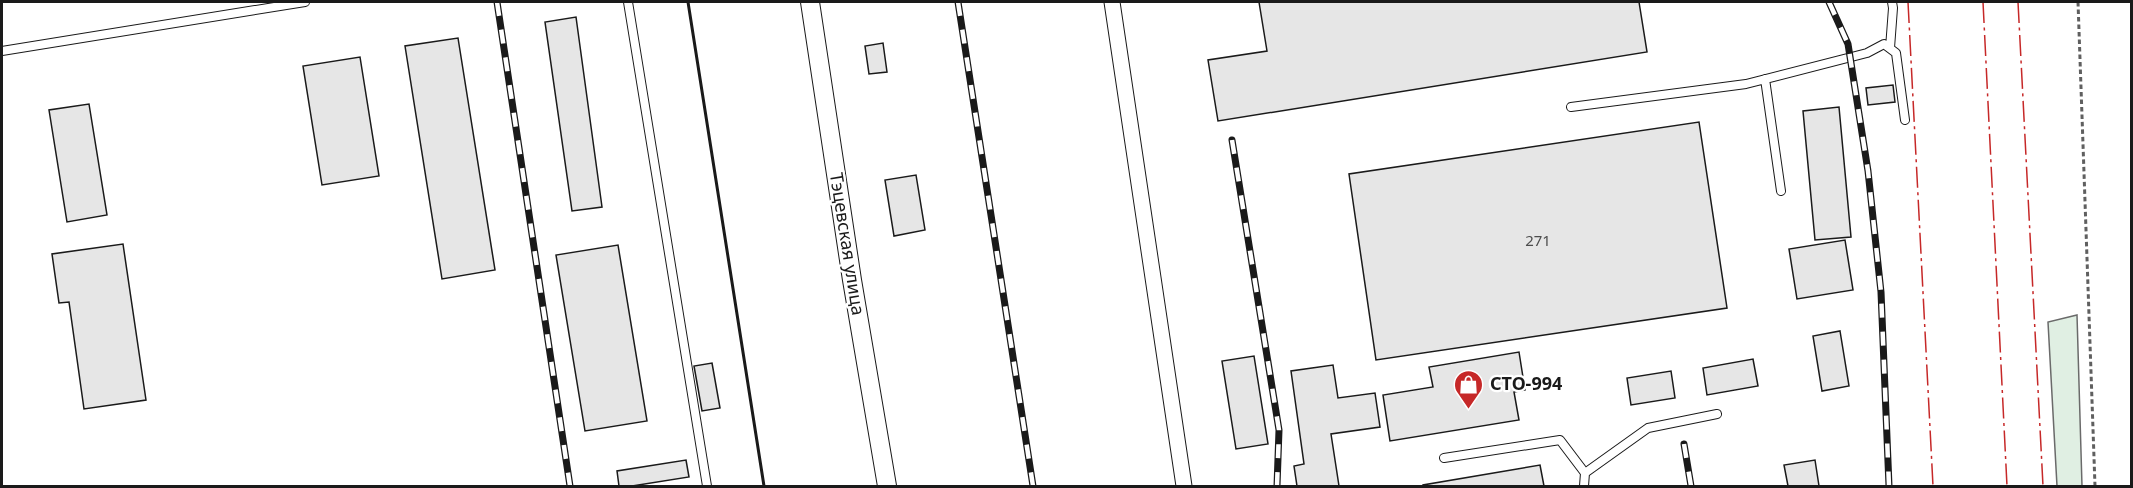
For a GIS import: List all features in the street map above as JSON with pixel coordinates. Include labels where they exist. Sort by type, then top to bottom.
[{"type":"street","name":"Тэцевская улица","points":[[810,2],[852,280],[887,486]]},
{"type":"street","points":[[1112,2],[1184,486]]},
{"type":"lane","points":[[2,51],[305,2]]},
{"type":"lane","points":[[628,2],[706,486]]},
{"type":"lane","points":[[1890,48],[1892,2]]},
{"type":"lane","points":[[1571,107],[1746,84],[1867,53],[1884,44],[1896,53],[1905,120]]},
{"type":"lane","points":[[1766,79],[1781,191]]},
{"type":"lane","points":[[1585,473],[1648,428],[1717,414]]},
{"type":"lane","points":[[1444,458],[1560,440],[1585,473],[1584,486]]},
{"type":"path","points":[[2078,2],[2095,486]]},
{"type":"green space","points":[[2077,315],[2082,486],[2057,486],[2048,322]]},
{"type":"building","points":[[1259,2],[1639,2],[1647,52],[1218,121],[1208,60],[1267,51]]},
{"type":"building","points":[[576,17],[602,207],[572,211],[545,22]]},
{"type":"building","points":[[458,38],[495,270],[442,279],[405,46]]},
{"type":"building","points":[[883,43],[887,72],[869,74],[865,46]]},
{"type":"building","points":[[360,57],[379,176],[322,185],[303,66]]},
{"type":"building","points":[[1893,85],[1895,102],[1868,105],[1866,88]]},
{"type":"building","points":[[89,104],[107,215],[67,222],[49,110]]},
{"type":"building","points":[[1839,107],[1851,237],[1815,240],[1803,111]]},
{"type":"building","points":[[1699,122],[1727,308],[1376,360],[1349,174]]},
{"type":"building","points":[[916,175],[925,230],[894,236],[885,180]]},
{"type":"building","points":[[1845,240],[1853,290],[1797,299],[1789,249]]},
{"type":"building","points":[[123,244],[146,400],[84,409],[69,302],[59,303],[52,254]]},
{"type":"building","points":[[618,245],[647,421],[585,431],[556,255]]},
{"type":"building","points":[[1840,331],[1849,386],[1822,391],[1813,336]]},
{"type":"building","points":[[1519,352],[1525,390],[1514,392],[1519,420],[1390,441],[1383,395],[1433,387],[1429,367]]},
{"type":"building","points":[[1254,356],[1268,444],[1236,449],[1222,361]]},
{"type":"building","points":[[1753,359],[1758,386],[1707,395],[1703,368]]},
{"type":"building","points":[[712,363],[720,408],[702,411],[694,366]]},
{"type":"building","points":[[1333,365],[1338,398],[1375,393],[1380,427],[1331,434],[1339,486],[1297,486],[1294,466],[1304,464],[1291,371]]},
{"type":"building","points":[[1671,371],[1675,398],[1631,405],[1627,378]]},
{"type":"building","points":[[686,460],[689,477],[619,486],[617,471]]},
{"type":"building","points":[[1815,460],[1819,486],[1788,486],[1784,465]]},
{"type":"building","points":[[1540,465],[1544,486],[1423,486],[1423,485]]},
{"type":"railway","points":[[497,2],[570,486]]},
{"type":"railway","points":[[958,2],[1033,486]]},
{"type":"railway","points":[[1829,2],[1848,44],[1868,171],[1881,292],[1889,486]]},
{"type":"railway","points":[[1232,140],[1279,430],[1277,486]]},
{"type":"railway","points":[[1684,444],[1691,486]]},
{"type":"wall","points":[[688,2],[764,486]]},
{"type":"power","points":[[1908,2],[1933,486]]},
{"type":"power","points":[[1983,2],[2007,486]]},
{"type":"power","points":[[2018,2],[2043,486]]},
{"type":"place","name":"СТО-994","points":[[1469,410]]}]
